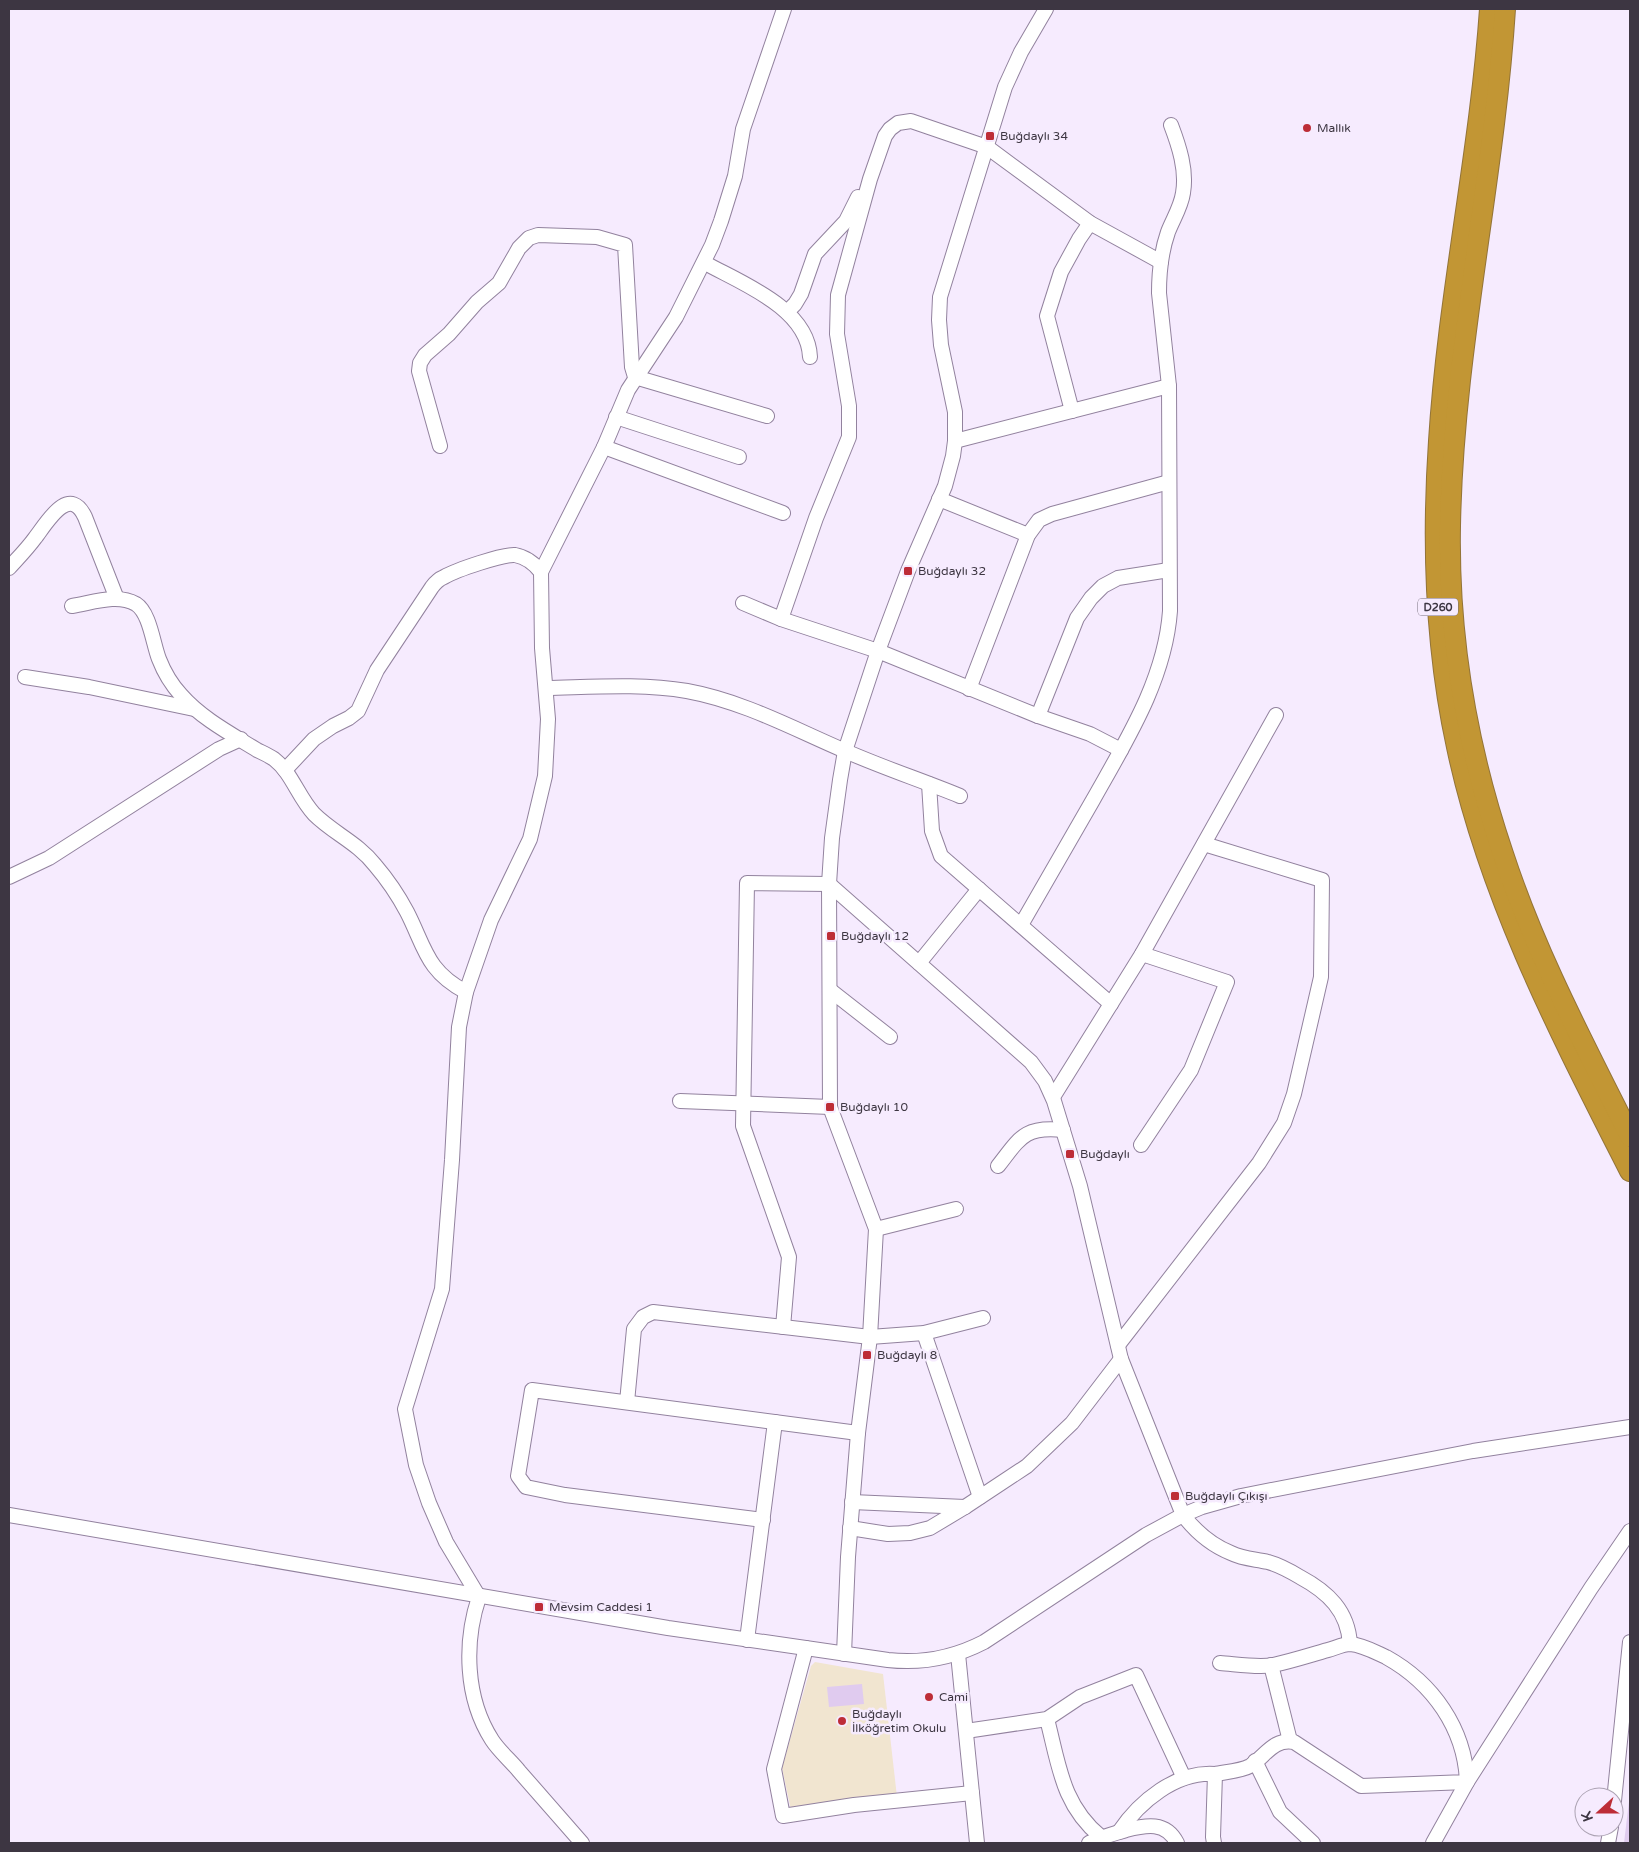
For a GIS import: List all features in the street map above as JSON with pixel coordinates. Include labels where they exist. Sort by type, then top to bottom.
[{"type":"highway","name":"D260","points":[[1490,9],[1485,66],[1458,272],[1439,439],[1435,554],[1442,661],[1451,720],[1464,778],[1497,885],[1549,1008],[1630,1171]]},
{"type":"highway","name":"D260","points":[[1505,9],[1500,74],[1469,302],[1454,446],[1450,565],[1458,658],[1473,749],[1503,855],[1559,992],[1630,1136]]},
{"type":"street","points":[[582,1843],[492,1740],[481,1716],[473,1690],[469,1664],[472,1623],[479,1596],[453,1555],[429,1503],[414,1456],[405,1409],[442,1289],[459,1027],[466,992],[491,920],[512,872],[530,839],[545,776],[548,719],[542,648],[541,572],[604,447],[628,390],[676,317],[705,263],[728,199],[743,129],[784,9]]},
{"type":"street","points":[[844,1654],[850,1528],[858,1433],[870,1337],[876,1229],[830,1107],[829,884],[835,809],[846,751],[878,651],[908,571],[949,472],[955,441],[953,398],[941,345],[940,297],[1012,71],[1030,34],[1046,9]]},
{"type":"street","points":[[780,619],[816,518],[849,437],[849,406],[837,334],[836,306],[840,284],[870,179],[885,136],[894,126],[902,122],[911,121],[987,147],[1090,223],[1161,262]]},
{"type":"street","points":[[1021,925],[1121,750],[1156,678],[1164,652],[1170,611],[1169,386],[1159,293],[1161,262],[1168,233],[1180,206],[1184,183],[1180,150],[1172,125]]},
{"type":"street","points":[[787,312],[801,294],[815,254],[846,221],[864,182],[870,179]]},
{"type":"street","points":[[1072,411],[1046,316],[1061,272],[1090,223]]},
{"type":"street","points":[[440,446],[419,371],[420,363],[425,355],[454,329],[477,302],[499,284],[522,244],[533,236],[597,237],[625,245],[632,367],[637,378],[766,416]]},
{"type":"street","points":[[705,263],[778,304],[799,324],[805,335],[810,356]]},
{"type":"street","points":[[955,441],[1169,386]]},
{"type":"street","points":[[616,417],[739,457]]},
{"type":"street","points":[[604,447],[783,513]]},
{"type":"street","points":[[969,689],[1028,535],[1039,520],[1052,514],[1169,482]]},
{"type":"street","points":[[939,499],[1028,535]]},
{"type":"street","points":[[9,568],[34,540],[59,507],[67,504],[74,505],[85,518],[116,599]]},
{"type":"street","points":[[285,770],[314,739],[333,726],[350,718],[358,711],[377,670],[439,580],[450,574],[497,557],[508,555],[526,559],[541,572]]},
{"type":"street","points":[[1038,716],[1077,618],[1091,598],[1103,586],[1118,578],[1169,570]]},
{"type":"street","points":[[72,606],[116,599],[133,603],[142,610],[158,658],[179,693],[194,709],[273,759],[285,770],[306,805],[314,814],[330,828],[358,846],[371,859],[400,900],[430,962],[443,977],[466,992]]},
{"type":"street","points":[[743,603],[780,619],[878,651],[969,689],[1090,734],[1121,750]]},
{"type":"street","points":[[25,677],[89,687],[194,709]]},
{"type":"street","points":[[546,688],[648,686],[687,691],[744,707],[846,751],[960,796]]},
{"type":"street","points":[[1053,1097],[1142,954],[1276,715]]},
{"type":"street","points":[[9,877],[49,858],[219,749],[241,739]]},
{"type":"street","points":[[929,784],[932,832],[941,856],[1111,1004]]},
{"type":"street","points":[[850,1528],[888,1534],[910,1533],[930,1528],[1027,1466],[1072,1423],[1119,1352],[1260,1163],[1276,1137],[1294,1094],[1321,977],[1322,880],[1204,844]]},
{"type":"street","points":[[783,1326],[788,1257],[743,1126],[747,883],[829,884],[1031,1062],[1045,1081],[1053,1097],[1080,1186],[1119,1352],[1183,1515],[1200,1534],[1221,1549],[1243,1558],[1267,1562],[1281,1567],[1325,1592],[1342,1612],[1348,1628],[1350,1644]]},
{"type":"street","points":[[918,962],[979,889]]},
{"type":"street","points":[[1141,1145],[1191,1070],[1227,982],[1142,954]]},
{"type":"street","points":[[830,990],[890,1036]]},
{"type":"street","points":[[680,1101],[830,1107]]},
{"type":"street","points":[[998,1166],[1024,1135],[1036,1130],[1063,1130]]},
{"type":"street","points":[[876,1229],[956,1209]]},
{"type":"street","points":[[626,1402],[634,1330],[639,1321],[648,1314],[659,1312],[870,1337],[924,1333],[983,1318]]},
{"type":"street","points":[[924,1333],[980,1497]]},
{"type":"street","points":[[763,1520],[566,1495],[526,1487],[518,1476],[532,1390],[858,1433]]},
{"type":"street","points":[[747,1640],[775,1422]]},
{"type":"street","points":[[9,1515],[747,1640],[888,1660],[916,1662],[930,1661],[958,1654],[984,1642],[1146,1535],[1183,1515],[1208,1505],[1241,1496],[1473,1451],[1630,1427]]},
{"type":"street","points":[[852,1502],[965,1507]]},
{"type":"street","points":[[1433,1843],[1467,1782],[1580,1604],[1630,1531]]},
{"type":"street","points":[[1615,1787],[1630,1642]]},
{"type":"street","points":[[1220,1663],[1270,1666],[1350,1644],[1366,1648],[1390,1659],[1412,1675],[1449,1717],[1458,1735],[1465,1758],[1467,1782]]},
{"type":"street","points":[[806,1648],[774,1769],[783,1816],[854,1805],[972,1793]]},
{"type":"street","points":[[958,1654],[977,1843]]},
{"type":"street","points":[[1270,1666],[1290,1741]]},
{"type":"street","points":[[966,1731],[1046,1719],[1080,1697],[1136,1675],[1184,1778]]},
{"type":"street","points":[[1046,1719],[1069,1797],[1095,1840],[1144,1825],[1156,1826],[1168,1831],[1177,1843]]},
{"type":"street","points":[[1119,1832],[1148,1800],[1166,1787],[1184,1778],[1249,1767],[1275,1744],[1282,1741],[1294,1742],[1361,1786],[1467,1782]]},
{"type":"street","points":[[1255,1761],[1280,1812],[1313,1843]]},
{"type":"street","points":[[1214,1843],[1215,1774]]},
{"type":"shaded area","name":"Buğdaylı İlköğretim Okulu","points":[[815,1662],[883,1674],[897,1797],[791,1810],[782,1768],[811,1666]]},
{"type":"shaded area","points":[[862,1684],[864,1704],[829,1707],[827,1687]]},
{"type":"shaded area","points":[[1630,1793],[1630,1843],[1624,1843]]},
{"type":"place","name":"Mallık","points":[[1307,128]]},
{"type":"place","name":"Buğdaylı 34","points":[[990,136]]},
{"type":"place","name":"Buğdaylı 32","points":[[908,571]]},
{"type":"place","name":"Buğdaylı 12","points":[[831,936]]},
{"type":"place","name":"Buğdaylı 10","points":[[830,1107]]},
{"type":"place","name":"Buğdaylı","points":[[1070,1154]]},
{"type":"place","name":"Buğdaylı 8","points":[[867,1355]]},
{"type":"place","name":"Buğdaylı Çıkışı","points":[[1175,1496]]},
{"type":"place","name":"Mevsim Caddesi 1","points":[[539,1607]]},
{"type":"place","name":"Cami","points":[[929,1697]]},
{"type":"place","name":"Buğdaylı İlköğretim Okulu","points":[[842,1721]]}]
